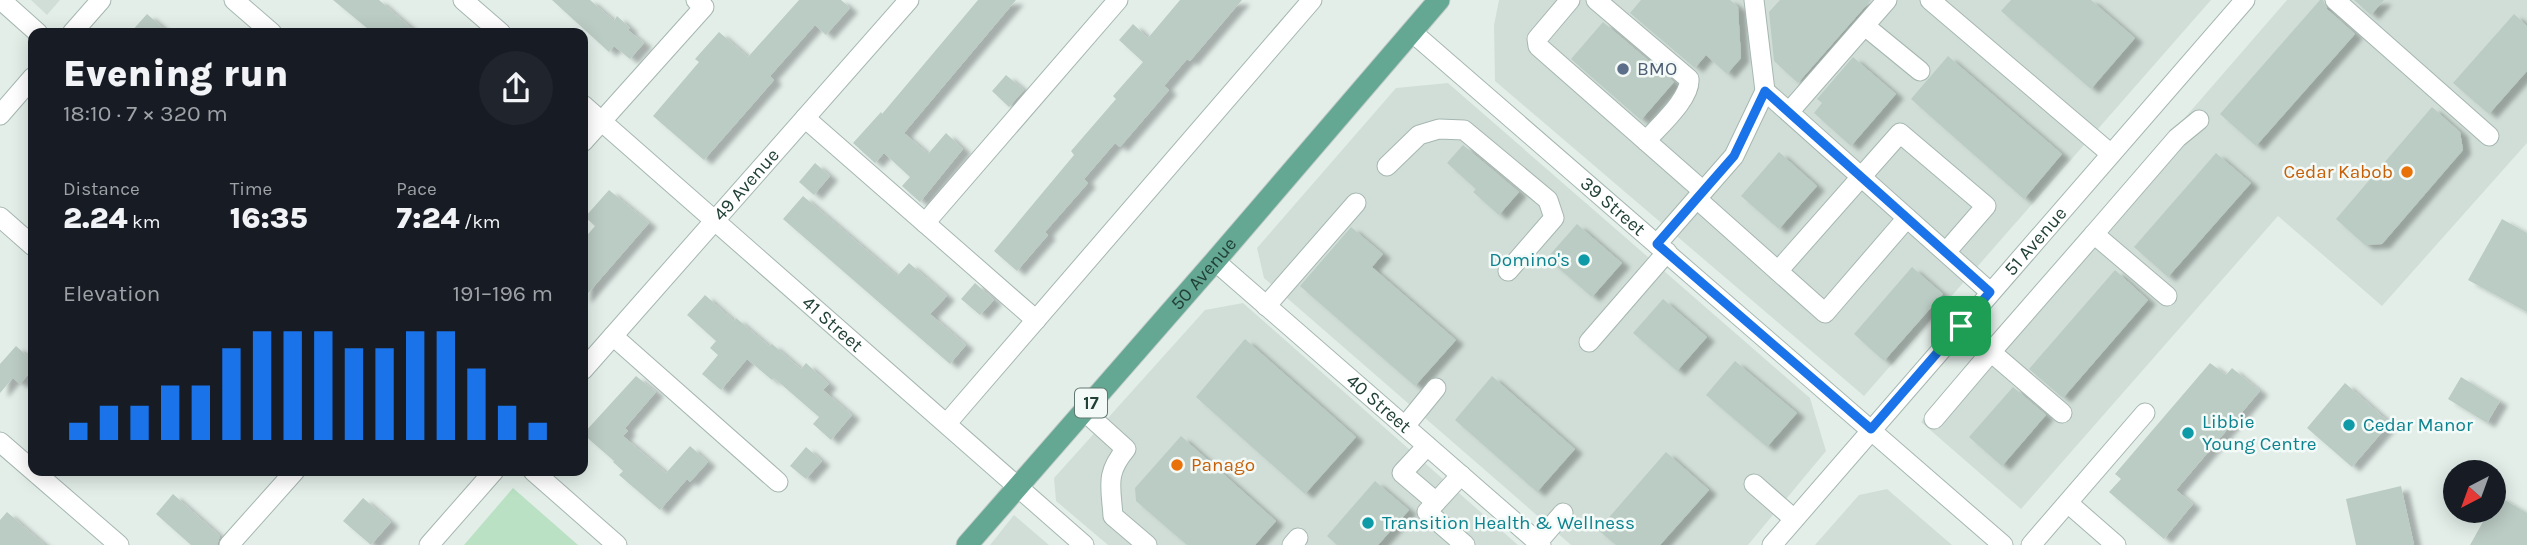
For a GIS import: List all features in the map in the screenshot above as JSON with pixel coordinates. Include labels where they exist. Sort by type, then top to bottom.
[{"type":"main road","name":"50 Avenue","points":[[967,545],[1439,0]]},
{"type":"street","points":[[1,0],[32,28]]},
{"type":"street","points":[[76,28],[101,0]]},
{"type":"street","points":[[234,0],[266,28]]},
{"type":"street","points":[[463,0],[495,28]]},
{"type":"street","name":"49 Avenue","points":[[588,364],[909,0]]},
{"type":"street","points":[[925,223],[1118,0]]},
{"type":"street","points":[[947,423],[1312,0]]},
{"type":"street","points":[[1570,0],[1538,39],[1538,46],[1646,141],[1778,271],[1825,313],[1907,218]]},
{"type":"street","points":[[1597,0],[1689,79],[1690,87],[1684,97],[1646,141]]},
{"type":"street","points":[[1590,342],[1700,195],[1734,156],[1765,91],[1754,0]]},
{"type":"street","points":[[1789,112],[1887,0]]},
{"type":"street","points":[[1930,0],[2110,154]]},
{"type":"street","name":"51 Avenue","points":[[1772,545],[2245,0]]},
{"type":"street","points":[[2335,0],[2488,136]]},
{"type":"street","points":[[588,136],[703,2]]},
{"type":"street","points":[[1865,26],[1920,71]]},
{"type":"street","name":"39 Street","points":[[1412,32],[2003,545]]},
{"type":"street","points":[[0,115],[28,83]]},
{"type":"street","points":[[1765,91],[1990,292]]},
{"type":"street","name":"41 Street","points":[[588,109],[1084,545]]},
{"type":"street","points":[[805,118],[1036,320]]},
{"type":"street","points":[[1934,419],[2177,138],[2199,120]]},
{"type":"street","points":[[1387,166],[1419,135],[1439,129],[1464,130],[1548,200],[1554,218],[1508,271]]},
{"type":"street","points":[[1778,271],[1900,133],[1986,206],[1946,252]]},
{"type":"street","points":[[1266,306],[1356,203]]},
{"type":"street","points":[[0,217],[28,242]]},
{"type":"street","points":[[2094,234],[2166,296]]},
{"type":"street","name":"40 Street","points":[[1215,261],[1539,543]]},
{"type":"street","points":[[1961,326],[2062,413]]},
{"type":"street","points":[[612,336],[778,482]]},
{"type":"street","points":[[1405,426],[1436,388]]},
{"type":"street","points":[[1084,411],[1126,449],[1117,459],[1110,474],[1113,516],[1147,545]]},
{"type":"street","points":[[2031,545],[2145,413]]},
{"type":"street","points":[[0,442],[28,466]]},
{"type":"street","points":[[1427,446],[1402,473],[1436,502]]},
{"type":"street","points":[[1461,475],[1427,512],[1465,545]]},
{"type":"street","points":[[39,476],[119,545]]},
{"type":"street","points":[[229,545],[289,476]]},
{"type":"street","points":[[429,545],[490,476]]},
{"type":"street","points":[[539,476],[617,545]]},
{"type":"street","points":[[1754,484],[1794,519]]},
{"type":"street","points":[[2068,503],[2116,545]]},
{"type":"street","points":[[1539,543],[1563,513]]},
{"type":"shaded area","points":[[31,0],[60,0],[47,15]]},
{"type":"shaded area","points":[[1499,0],[2211,0],[1864,396],[1495,81],[1494,25]]},
{"type":"shaded area","points":[[2287,0],[2527,0],[2527,143],[2382,306],[2278,216],[2021,509],[1921,422]]},
{"type":"shaded area","points":[[1448,83],[1810,398],[1826,451],[1748,545],[1571,545],[1264,278],[1257,248],[1396,88]]},
{"type":"shaded area","points":[[1243,303],[1518,545],[1108,545],[1056,501],[1054,478],[1205,310]]},
{"type":"shaded area","points":[[1887,489],[1952,545],[1815,545],[1859,495]]},
{"type":"shaded area","points":[[1014,515],[1049,545],[990,545]]},
{"type":"green space","points":[[513,488],[578,545],[464,545]]},
{"type":"building","points":[[333,0],[379,0],[411,28],[367,28]]},
{"type":"building","points":[[552,0],[590,0],[614,21],[617,16],[630,28],[628,30],[644,43],[630,59],[614,46],[609,52],[588,33],[588,28],[583,28]]},
{"type":"building","points":[[799,0],[841,0],[850,8],[826,35],[815,25],[770,76],[774,80],[704,160],[653,116],[699,62],[695,59],[719,32],[748,57]]},
{"type":"building","points":[[978,0],[1016,0],[904,133],[928,154],[946,133],[963,149],[920,202],[902,186],[910,177],[884,153],[875,163],[853,143],[881,112],[882,114]]},
{"type":"building","points":[[1180,0],[1242,0],[1190,61],[1187,59],[1164,86],[1169,90],[1120,147],[1115,143],[1084,179],[1088,183],[1045,232],[1048,235],[1017,271],[994,251],[1074,155],[1071,151],[1116,99],[1113,96],[1143,62],[1119,40],[1133,24],[1148,38]]},
{"type":"building","points":[[1641,0],[1730,0],[1738,7],[1741,58],[1727,74],[1706,55],[1695,68],[1630,13]]},
{"type":"building","points":[[1780,0],[1871,0],[1798,83],[1774,61],[1769,12]]},
{"type":"building","points":[[2011,0],[2091,0],[2135,38],[2091,89],[2001,11]]},
{"type":"building","points":[[2320,0],[2355,34],[2256,146],[2220,114]]},
{"type":"building","points":[[2354,0],[2384,0],[2371,15]]},
{"type":"building","points":[[147,14],[163,28],[134,28]]},
{"type":"building","points":[[2514,14],[2527,26],[2527,71],[2489,114],[2453,83]]},
{"type":"building","name":"BMO","points":[[1603,22],[1674,82],[1641,120],[1571,59]]},
{"type":"building","points":[[1948,56],[2062,154],[2024,199],[1911,99]]},
{"type":"building","points":[[1853,57],[1896,94],[1851,146],[1814,113],[1822,103],[1817,99]]},
{"type":"building","points":[[1006,75],[1024,90],[1009,107],[992,91]]},
{"type":"building","points":[[2432,107],[2460,132],[2463,150],[2382,244],[2365,245],[2336,219]]},
{"type":"building","points":[[1463,145],[1519,192],[1499,215],[1473,192],[1476,189],[1447,163]]},
{"type":"building","points":[[1779,152],[1817,186],[1779,229],[1741,196]]},
{"type":"building","points":[[2216,153],[2251,183],[2168,277],[2134,247]]},
{"type":"building","points":[[815,163],[830,176],[814,195],[799,182]]},
{"type":"building","points":[[609,190],[649,223],[588,293],[588,234],[595,226],[588,220],[588,214]]},
{"type":"building","points":[[803,196],[897,276],[909,263],[947,296],[930,314],[966,345],[950,364],[783,219]]},
{"type":"building","points":[[2502,219],[2527,233],[2527,312],[2468,280]]},
{"type":"building","name":"Domino's","points":[[1577,224],[1622,263],[1592,297],[1547,258]]},
{"type":"building","points":[[1351,227],[1383,254],[1372,267],[1456,340],[1415,386],[1300,286]]},
{"type":"building","points":[[1912,267],[1943,294],[1884,361],[1854,334]]},
{"type":"building","points":[[2115,270],[2148,300],[2063,398],[2029,369]]},
{"type":"building","points":[[975,283],[994,300],[980,315],[961,299]]},
{"type":"building","points":[[705,295],[734,321],[736,318],[801,369],[806,363],[829,384],[823,390],[852,415],[831,440],[813,424],[819,417],[774,378],[772,380],[747,359],[721,390],[702,374],[718,355],[710,348],[716,341],[687,315]]},
{"type":"building","points":[[1663,299],[1707,337],[1677,371],[1633,333]]},
{"type":"building","points":[[1245,339],[1356,437],[1305,494],[1196,397]]},
{"type":"building","points":[[16,346],[28,357],[28,375],[20,384],[13,378],[0,393],[0,364]]},
{"type":"building","points":[[1735,361],[1797,413],[1767,447],[1706,395]]},
{"type":"building","name":"Libbie Young Centre","points":[[2210,363],[2226,375],[2232,368],[2260,391],[2176,490],[2193,504],[2164,539],[2109,492],[2121,479],[2115,474]]},
{"type":"building","points":[[636,376],[656,392],[625,428],[628,431],[623,436],[666,473],[690,446],[708,462],[690,482],[687,479],[660,510],[619,475],[623,471],[588,438],[588,429]]},
{"type":"building","points":[[1492,376],[1575,449],[1537,492],[1455,420]]},
{"type":"building","points":[[2461,377],[2500,401],[2487,423],[2448,399]]},
{"type":"building","name":"Cedar Manor","points":[[2345,383],[2390,423],[2352,467],[2307,428]]},
{"type":"building","points":[[2013,387],[2046,415],[2002,466],[1969,437]]},
{"type":"building","points":[[1181,436],[1276,521],[1255,545],[1187,545],[1136,501],[1135,488]]},
{"type":"building","points":[[806,447],[822,461],[806,479],[790,466]]},
{"type":"building","points":[[1666,452],[1709,490],[1660,545],[1616,545],[1598,530]]},
{"type":"building","name":"Transition Health & Wellness","points":[[1375,481],[1409,510],[1378,545],[1337,545],[1327,536]]},
{"type":"building","name":"Cedar Manor","points":[[2401,486],[2414,545],[2356,545],[2346,499]]},
{"type":"building","points":[[173,494],[220,536],[217,545],[191,545],[156,514]]},
{"type":"building","points":[[363,498],[391,522],[371,545],[343,521]]},
{"type":"building","points":[[2506,501],[2527,513],[2527,545],[2470,545],[2482,523],[2506,523]]},
{"type":"building","points":[[7,512],[45,545],[0,545],[0,520]]},
{"type":"place","name":"BMO","points":[[1623,69]]},
{"type":"place","name":"Cedar Kabob","points":[[2407,172]]},
{"type":"place","name":"Domino's","points":[[1584,260]]},
{"type":"place","name":"Cedar Manor","points":[[2349,425]]},
{"type":"place","name":"Libbie Young Centre","points":[[2188,433]]},
{"type":"place","name":"Panago","points":[[1177,465]]},
{"type":"place","name":"Transition Health & Wellness","points":[[1368,523]]},
{"type":"route","points":[[1765,91],[1990,292],[1961,326],[1871,429],[1657,244],[1734,156],[1765,91]]}]
